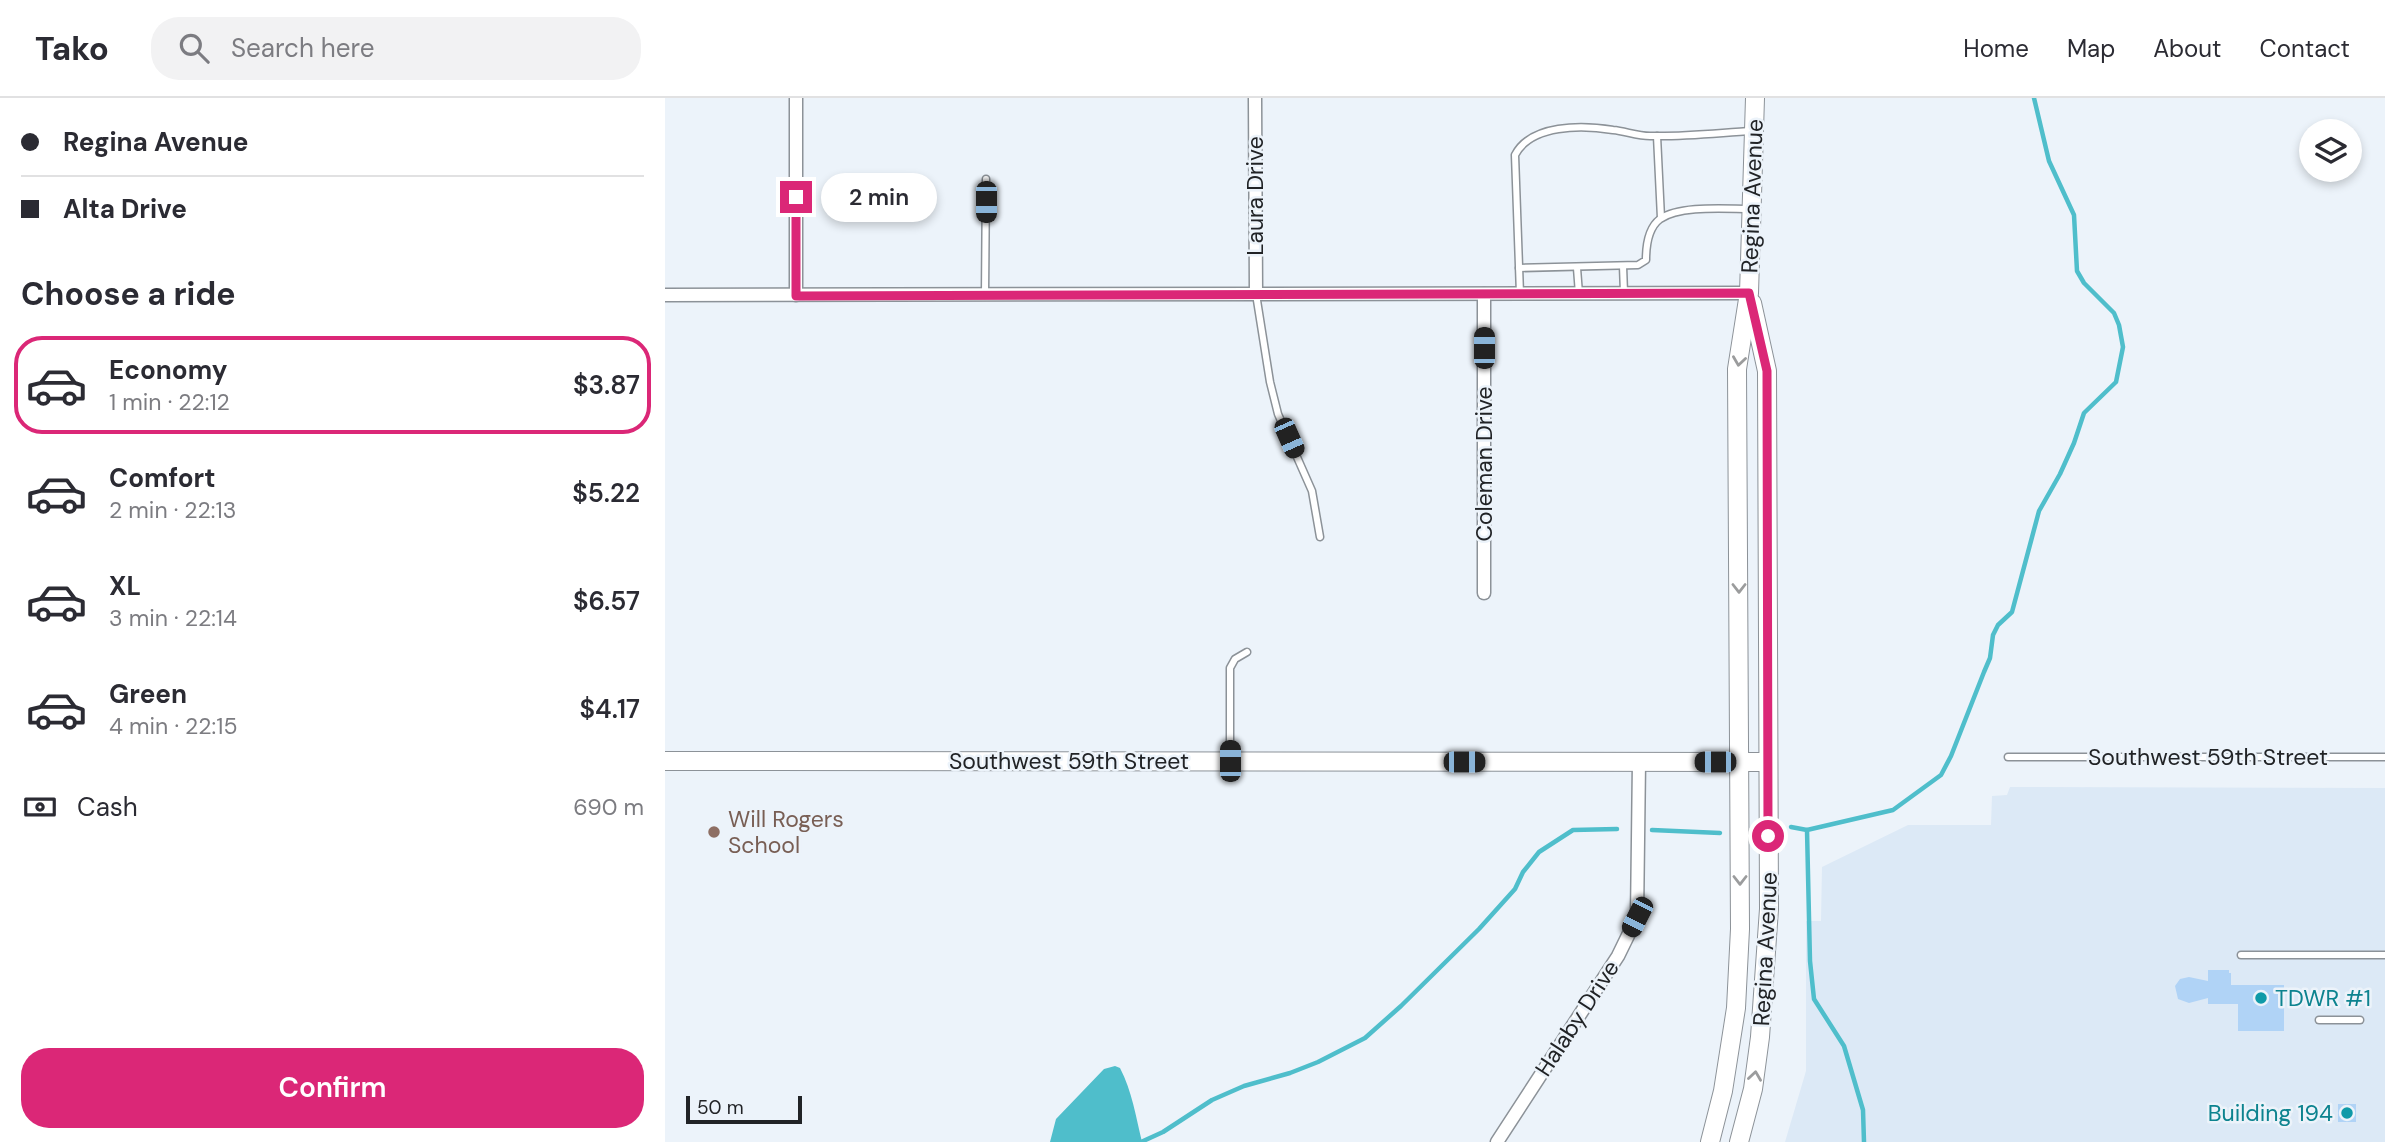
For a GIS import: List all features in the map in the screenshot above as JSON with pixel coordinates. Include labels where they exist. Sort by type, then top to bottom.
[{"type":"main road","name":"Regina Avenue","points":[[1710,1142],[1723,1091],[1736,1007],[1740,929],[1737,369],[1749,293],[1755,98]]},
{"type":"main road","name":"Regina Avenue","points":[[1739,1142],[1753,1089],[1761,1037],[1769,909],[1767,371],[1749,293]]},
{"type":"main road","name":"Southwest 59th Street","points":[[665,761],[1767,762]]},
{"type":"street","points":[[796,98],[796,296]]},
{"type":"street","name":"Laura Drive","points":[[1255,98],[1255,295]]},
{"type":"street","points":[[665,295],[1749,293]]},
{"type":"street","name":"Coleman Drive","points":[[1484,294],[1484,593]]},
{"type":"street","name":"Halaby Drive","points":[[1497,1142],[1618,956],[1637,917],[1639,762]]},
{"type":"lane","points":[[1520,294],[1515,155],[1520,145],[1530,136],[1569,129],[1614,130],[1657,136],[1754,131]]},
{"type":"lane","points":[[1657,136],[1661,218]]},
{"type":"lane","points":[[985,295],[986,179]]},
{"type":"lane","points":[[1519,268],[1638,265],[1646,260],[1646,244],[1661,218],[1695,209],[1752,209]]},
{"type":"lane","points":[[1623,266],[1624,293]]},
{"type":"lane","points":[[1577,268],[1579,294]]},
{"type":"lane","points":[[1255,295],[1278,414],[1312,491],[1319,537]]},
{"type":"lane","points":[[1230,761],[1230,668],[1235,659],[1247,652]]},
{"type":"lane","name":"Southwest 59th Street","points":[[2008,757],[2385,757]]},
{"type":"lane","points":[[2241,955],[2385,955]]},
{"type":"lane","points":[[2319,1020],[2360,1020]]},
{"type":"shaded area","points":[[2010,787],[2385,788],[2385,1142],[1785,1142],[1806,1071],[1806,921],[1821,921],[1822,867],[1908,825],[1991,825],[1992,796],[2007,795]]},
{"type":"water","points":[[1115,1066],[1120,1068],[1128,1086],[1142,1142],[1050,1142],[1056,1119],[1104,1069]]},
{"type":"building","name":"TDWR #1","points":[[2208,970],[2229,970],[2231,985],[2284,985],[2284,1031],[2238,1031],[2238,1004],[2208,1004],[2208,998],[2189,1003],[2178,999],[2175,986],[2180,979],[2189,977],[2208,981]]},
{"type":"building","name":"Building 194","points":[[2338,1104],[2356,1104],[2356,1122],[2338,1122]]},
{"type":"waterway","points":[[1864,1142],[1863,1110],[1844,1046],[1814,999],[1810,961],[1807,830],[1893,810],[1941,775],[1990,658],[1993,635],[1998,625],[2012,612],[2039,511],[2060,474],[2084,413],[2116,382],[2123,347],[2114,313],[2084,283],[2077,271],[2074,215],[2049,161],[2034,98]]},
{"type":"waterway","points":[[1791,827],[1807,830]]},
{"type":"waterway","points":[[1141,1142],[1163,1132],[1212,1100],[1244,1086],[1318,1062],[1365,1038],[1479,929],[1515,889],[1523,872],[1539,852],[1573,830],[1617,829]]},
{"type":"waterway","points":[[1652,830],[1720,833]]},
{"type":"place","name":"Will Rogers School","points":[[714,832]]},
{"type":"place","name":"TDWR #1","points":[[2261,998]]},
{"type":"place","name":"Building 194","points":[[2347,1113]]},
{"type":"route","points":[[796,197],[796,296],[1749,293],[1767,371],[1768,836]]}]
